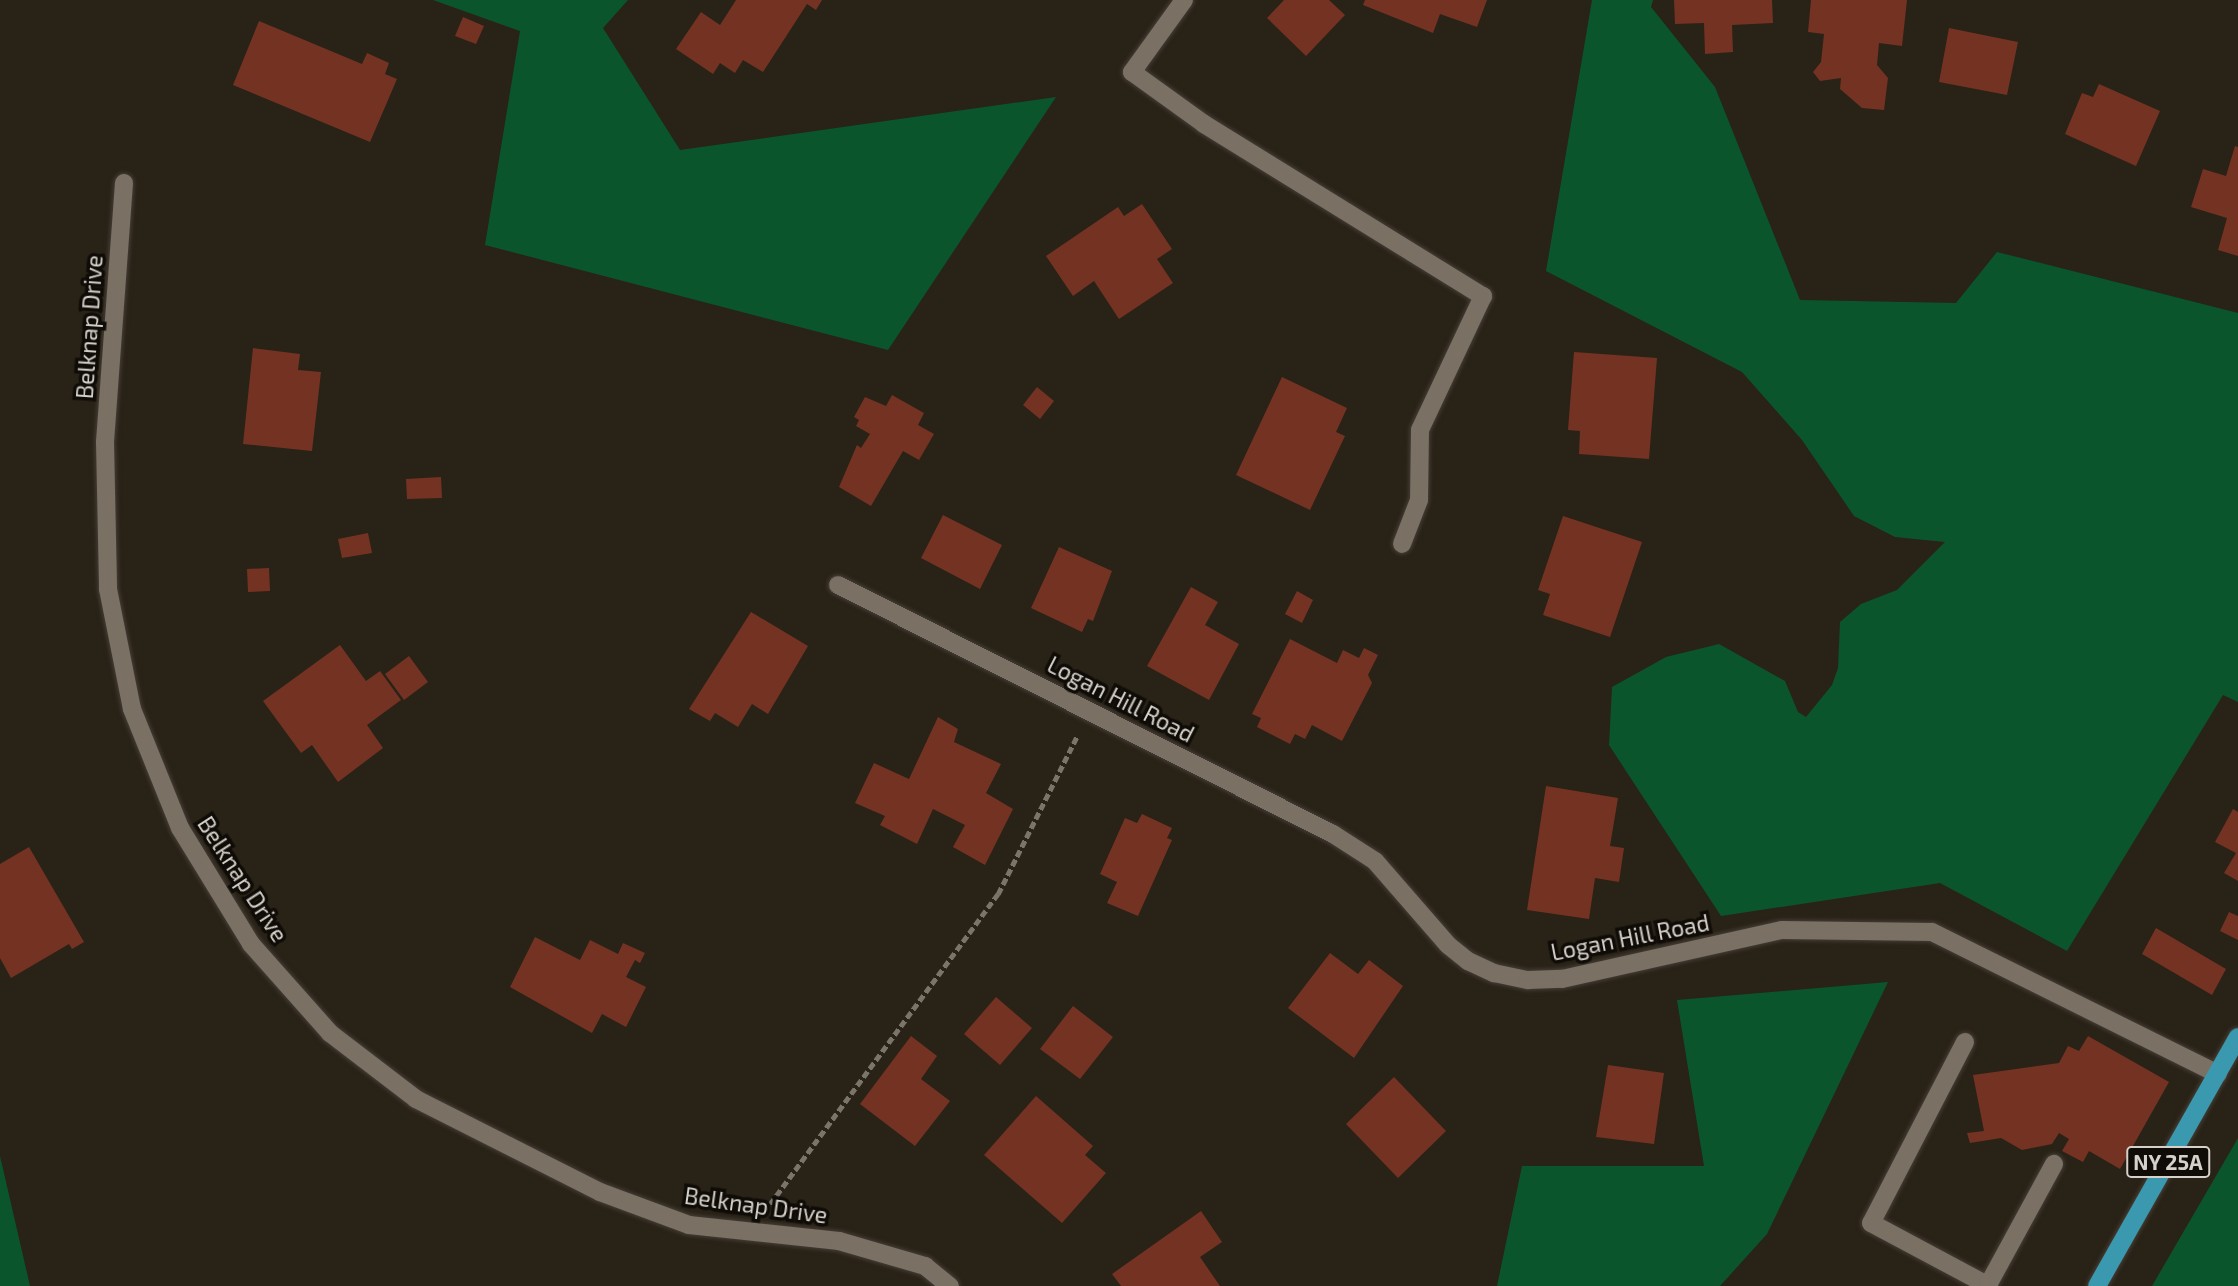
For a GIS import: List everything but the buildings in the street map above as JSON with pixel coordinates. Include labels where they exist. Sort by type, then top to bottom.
[{"type":"main road","name":"NY 25A","points":[[2097,1286],[2238,1037]]},
{"type":"street","points":[[1184,0],[1153,38],[1132,72],[1204,124],[1483,296],[1420,430],[1419,500],[1402,544]]},
{"type":"street","name":"Belknap Drive","points":[[124,183],[105,442],[108,589],[132,709],[180,828],[251,944],[330,1033],[416,1098],[600,1192],[689,1225],[839,1241],[925,1266],[950,1286]]},
{"type":"street","name":"Logan Hill Road","points":[[838,585],[1333,834],[1375,861],[1448,946],[1468,961],[1494,973],[1528,980],[1562,979],[1782,930],[1932,932],[2218,1074]]},
{"type":"street","points":[[1965,1042],[1871,1223],[1988,1286],[2054,1164]]},
{"type":"path","points":[[751,1230],[998,894],[1090,711]]},
{"type":"green space","points":[[433,0],[628,0],[603,28],[680,150],[1056,97],[888,350],[485,245],[520,31]]},
{"type":"green space","points":[[1592,0],[1653,0],[1651,7],[1715,87],[1800,300],[1956,303],[1997,252],[2238,313],[2238,702],[2223,695],[2067,951],[1940,883],[1721,916],[1609,745],[1612,687],[1666,657],[1719,644],[1785,681],[1798,712],[1806,717],[1832,685],[1838,668],[1840,622],[1861,604],[1897,590],[1945,542],[1895,537],[1854,516],[1802,440],[1742,372],[1546,271]]},
{"type":"green space","points":[[1888,982],[1767,1234],[1720,1286],[1497,1286],[1522,1166],[1704,1166],[1677,1000]]},
{"type":"green space","points":[[2238,1138],[2238,1286],[2152,1286]]},
{"type":"green space","points":[[0,1156],[30,1286],[0,1286]]}]
